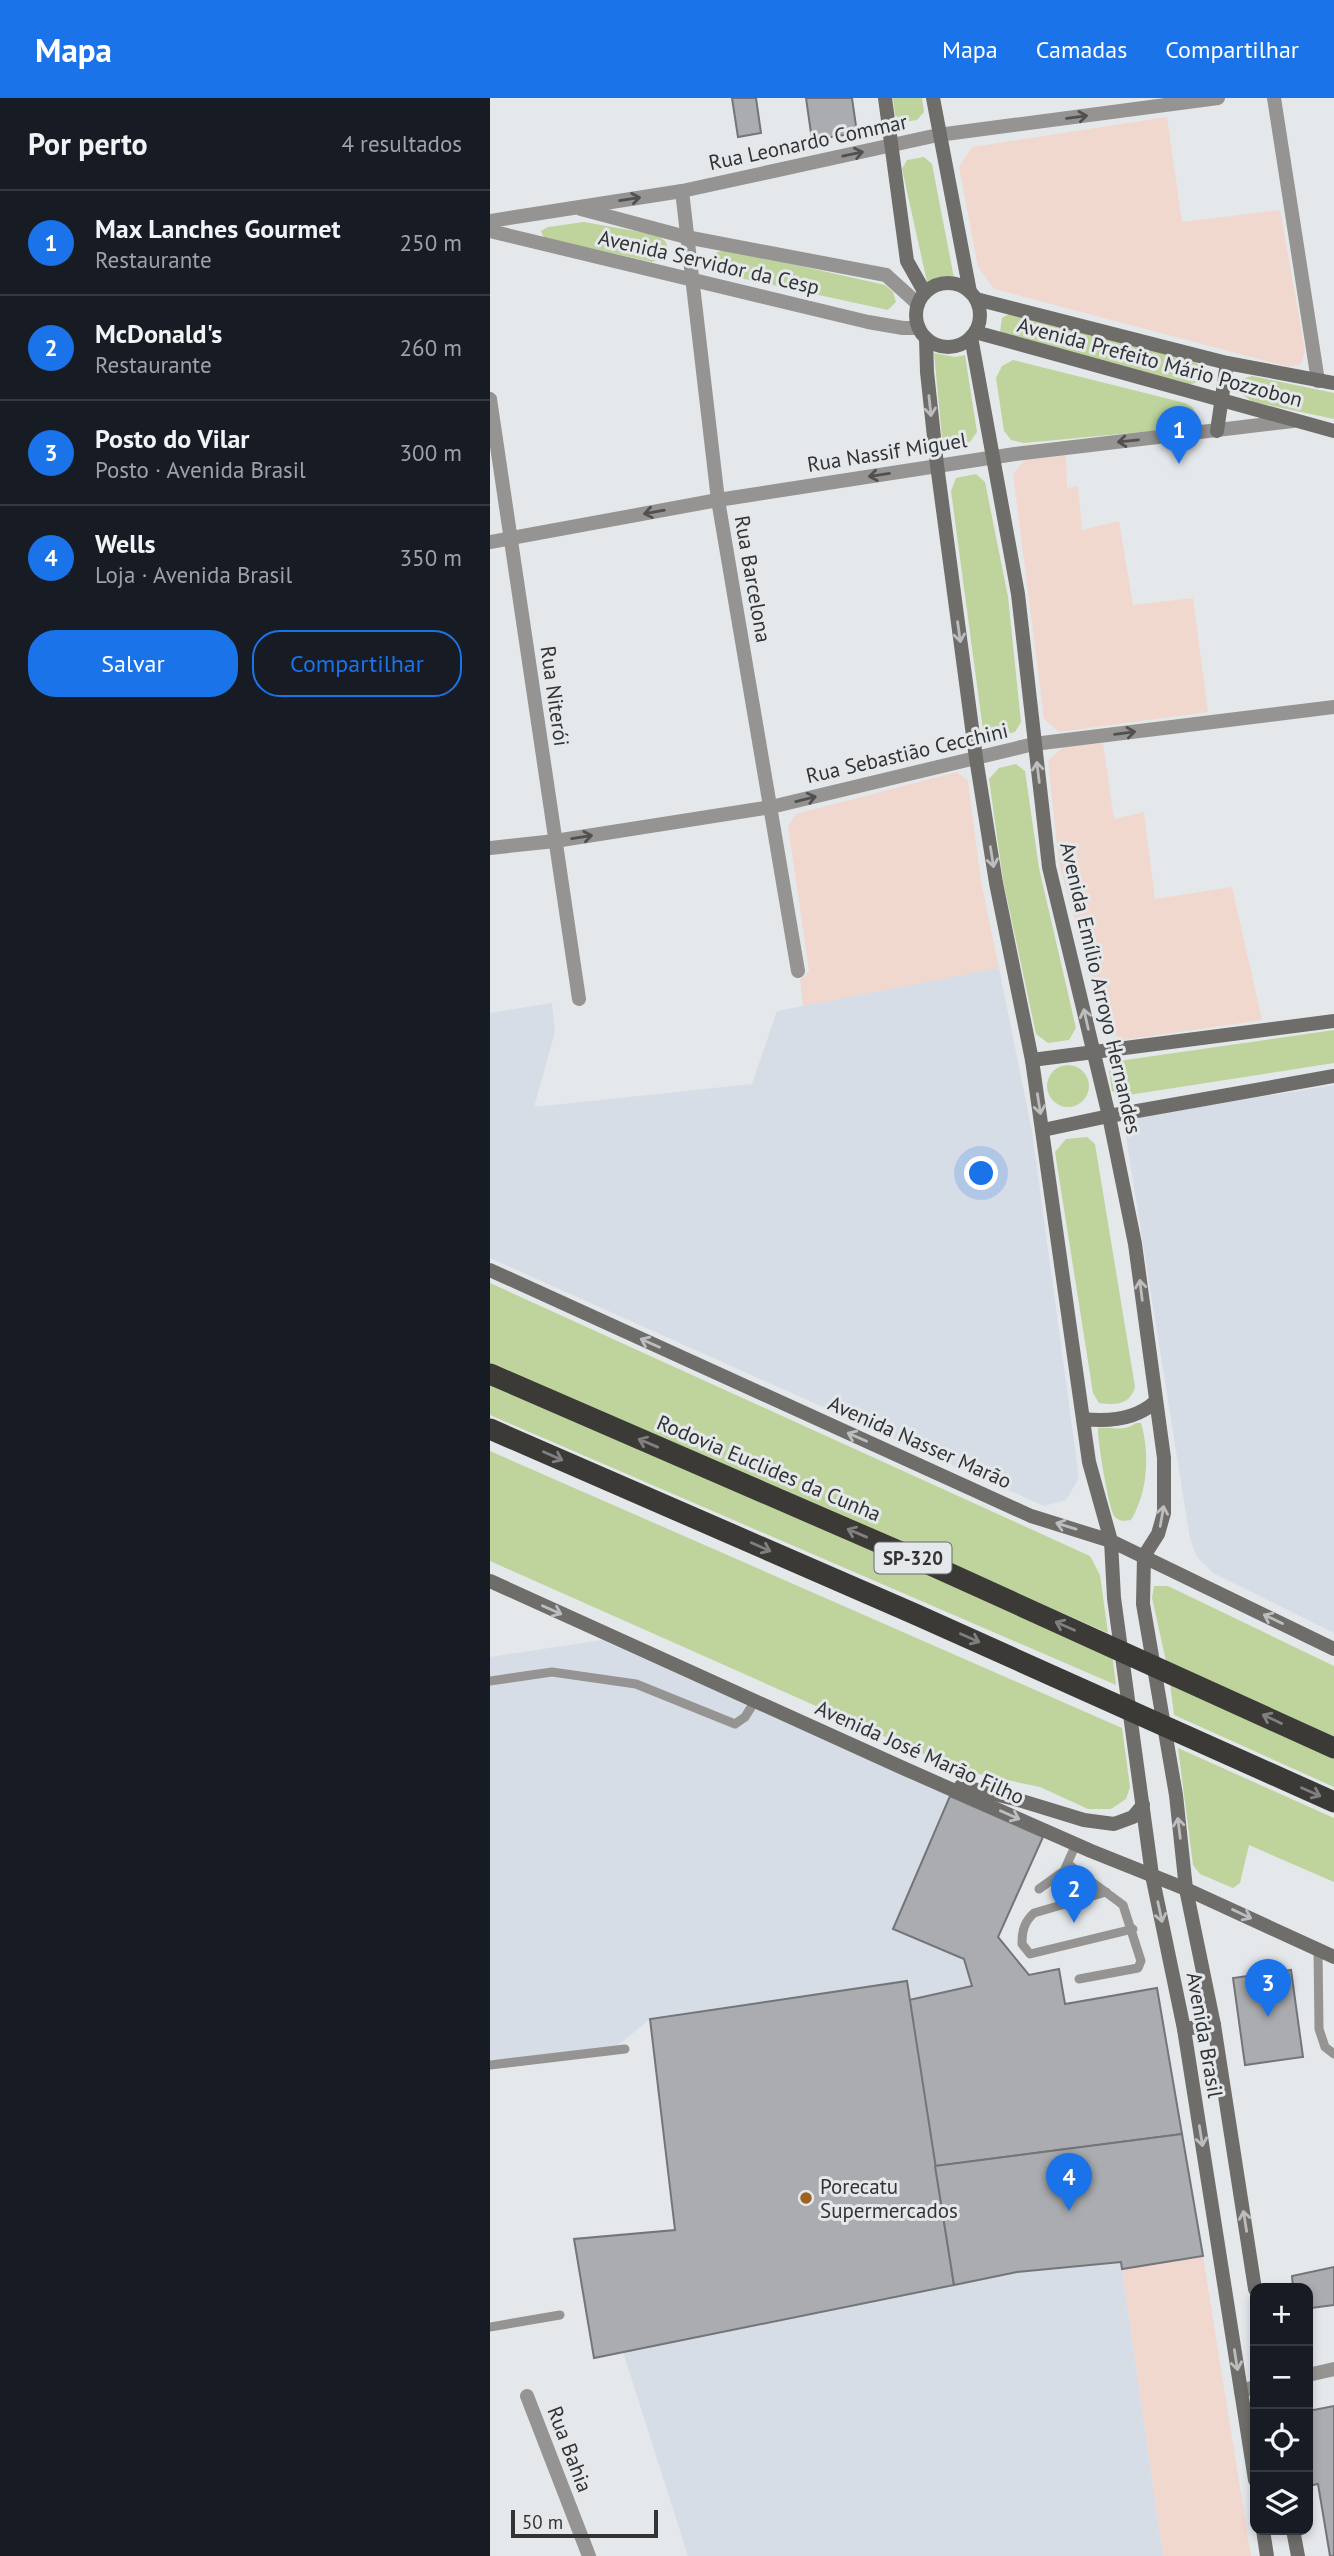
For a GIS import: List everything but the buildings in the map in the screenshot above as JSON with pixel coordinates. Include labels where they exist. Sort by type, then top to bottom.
[{"type":"highway","name":"Rodovia Euclides da Cunha","points":[[490,1374],[933,1566],[1334,1748]]},
{"type":"highway","name":"SP-320","points":[[490,1429],[917,1615],[1334,1802]]},
{"type":"main road","points":[[885,98],[907,261],[921,299]]},
{"type":"main road","name":"Avenida Emílio Arroyo Hernandes","points":[[933,98],[938,135],[973,295],[980,314],[973,334],[1018,594],[1049,867],[1109,1116],[1135,1244],[1164,1458],[1164,1513],[1158,1534],[1144,1556],[1143,1604]]},
{"type":"main road","points":[[973,295],[959,285],[947,283],[935,286],[921,299],[916,316],[923,333],[937,465],[976,758],[996,883],[1044,1130],[1089,1462],[1111,1541]]},
{"type":"main road","name":"Avenida Prefeito Mário Pozzobon","points":[[973,295],[1227,363],[1334,383]]},
{"type":"main road","points":[[923,333],[934,344],[954,346],[964,343],[973,334]]},
{"type":"main road","name":"Avenida Prefeito Mário Pozzobon","points":[[973,334],[1334,434]]},
{"type":"main road","points":[[1217,431],[1227,363]]},
{"type":"main road","points":[[1032,1060],[1334,1021]]},
{"type":"main road","points":[[1044,1130],[1334,1076]]},
{"type":"main road","name":"Avenida Nasser Marão","points":[[490,1270],[1031,1516],[1111,1541],[1334,1649]]},
{"type":"main road","points":[[1083,1419],[1123,1418],[1145,1411],[1155,1402]]},
{"type":"main road","name":"Avenida Brasil","points":[[1111,1541],[1114,1598],[1152,1875],[1184,2029],[1248,2389],[1254,2472]]},
{"type":"main road","name":"Avenida José Marão Filho","points":[[490,1581],[903,1768],[1186,1889],[1334,1958]]},
{"type":"main road","name":"Avenida Brasil","points":[[1143,1604],[1176,1795],[1186,1889],[1214,2025],[1254,2283]]},
{"type":"main road","points":[[903,1768],[1084,1820],[1114,1824],[1133,1817],[1142,1801]]},
{"type":"main road","points":[[1184,2029],[1214,2025]]},
{"type":"main road","points":[[1264,2535],[1267,2556]]},
{"type":"main road","points":[[1294,2535],[1297,2556]]},
{"type":"street","name":"Rua Leonardo Commar","points":[[490,221],[682,191],[938,135],[1218,98]]},
{"type":"street","points":[[1274,98],[1318,381]]},
{"type":"street","name":"Rua Barcelona","points":[[682,191],[718,500],[798,971]]},
{"type":"street","name":"Avenida Servidor da Cesp","points":[[575,208],[686,237],[886,275],[921,299]]},
{"type":"street","name":"Avenida Servidor da Cesp","points":[[490,231],[923,333]]},
{"type":"street","name":"Rua Niterói","points":[[490,400],[579,999]]},
{"type":"street","name":"Rua Nassif Miguel","points":[[490,542],[718,500],[937,465],[1293,421]]},
{"type":"street","name":"Rua Sebastião Cecchini","points":[[490,848],[555,841],[771,807],[1034,744],[1334,707]]},
{"type":"street","points":[[1313,2374],[1334,2369]]},
{"type":"street","name":"Rua Bahia","points":[[527,2396],[589,2556]]},
{"type":"lane","points":[[490,1681],[552,1672],[636,1684],[734,1724],[745,1717],[755,1701]]},
{"type":"lane","points":[[1039,1889],[1064,1871],[1076,1843]]},
{"type":"lane","points":[[1068,1864],[1123,1905],[1133,1929],[1141,1961],[1138,1968],[1079,1979]]},
{"type":"lane","points":[[1106,1892],[1034,1913],[1022,1931],[1022,1944],[1030,1954],[1133,1929]]},
{"type":"lane","points":[[1318,1950],[1320,2029],[1325,2047],[1334,2054]]},
{"type":"lane","points":[[490,2065],[625,2049]]},
{"type":"lane","points":[[490,2327],[560,2315]]},
{"type":"shaded area","points":[[1167,117],[1182,222],[1280,210],[1305,351],[1301,364],[1289,367],[994,289],[978,267],[959,167],[972,147]]},
{"type":"shaded area","points":[[1066,455],[1067,488],[1078,486],[1082,530],[1119,521],[1133,605],[1193,598],[1208,712],[1059,732],[1044,719],[1013,474],[1025,460]]},
{"type":"shaded area","points":[[1103,743],[1114,819],[1144,812],[1155,899],[1232,887],[1262,1020],[1123,1040],[1105,1029],[1059,863],[1048,761],[1063,747]]},
{"type":"shaded area","points":[[957,772],[968,781],[981,881],[999,968],[803,1006],[800,980],[809,971],[788,826],[796,814]]},
{"type":"shaded area","points":[[999,968],[1032,1131],[1079,1478],[1066,1500],[1044,1506],[490,1258],[490,1013],[552,1003],[555,1032],[534,1107],[752,1084],[777,1011]]},
{"type":"shaded area","points":[[1334,1085],[1334,1633],[1213,1573],[1197,1557],[1190,1539],[1126,1137],[1129,1124],[1144,1116]]},
{"type":"shaded area","points":[[602,1640],[950,1796],[964,1959],[972,1986],[909,2000],[906,1982],[650,2019],[611,2051],[490,2065],[490,1657]]},
{"type":"shaded area","points":[[1203,2256],[1251,2556],[1163,2556],[1122,2269]]},
{"type":"shaded area","points":[[1121,2262],[1163,2556],[688,2556],[623,2352],[1017,2272]]},
{"type":"green space","points":[[893,98],[922,98],[924,112],[917,120],[904,122],[895,115]]},
{"type":"green space","points":[[924,157],[932,164],[954,278],[945,277],[927,282],[902,169],[907,160]]},
{"type":"green space","points":[[584,222],[657,235],[665,241],[668,248],[660,259],[652,262],[544,238],[541,231],[548,227]]},
{"type":"green space","points":[[726,249],[885,285],[893,292],[896,302],[888,310],[717,273],[710,261],[713,254]]},
{"type":"green space","points":[[1009,314],[1195,360],[1202,371],[1199,381],[1190,385],[1000,332],[1002,318]]},
{"type":"green space","points":[[934,353],[955,357],[965,355],[977,432],[970,442],[952,445],[942,438]]},
{"type":"green space","points":[[1013,360],[1185,403],[1193,408],[1197,415],[1192,425],[1184,428],[1024,443],[1011,440],[1004,431],[996,378],[1002,366]]},
{"type":"green space","points":[[1252,376],[1334,393],[1334,419],[1253,402],[1244,396],[1241,389],[1245,378]]},
{"type":"green space","points":[[976,474],[985,482],[1008,597],[1021,722],[1015,732],[993,737],[983,730],[951,491],[956,478]]},
{"type":"green space","points":[[1016,764],[1025,771],[1039,868],[1076,1028],[1069,1040],[1048,1043],[1036,1034],[1003,880],[989,779],[999,768]]},
{"type":"green space","points":[[1334,1030],[1334,1063],[1122,1096],[1112,1091],[1109,1070],[1118,1061]]},
{"type":"green space","points":[[1068,1065],[1083,1071],[1089,1086],[1083,1101],[1068,1107],[1053,1101],[1047,1086],[1053,1071]]},
{"type":"green space","points":[[1087,1137],[1095,1144],[1135,1387],[1130,1397],[1117,1404],[1099,1403],[1093,1393],[1055,1152],[1066,1139]]},
{"type":"green space","points":[[490,1283],[1090,1556],[1100,1575],[1108,1633],[490,1364]]},
{"type":"green space","points":[[490,1384],[1112,1653],[1116,1685],[490,1415]]},
{"type":"green space","points":[[1141,1423],[1144,1435],[1146,1473],[1137,1509],[1131,1520],[1123,1521],[1115,1517],[1110,1502],[1098,1428],[1122,1428]]},
{"type":"green space","points":[[490,1451],[1122,1728],[1130,1787],[1126,1799],[1111,1809],[1088,1809],[1040,1787],[960,1770],[490,1561]]},
{"type":"green space","points":[[1154,1586],[1168,1586],[1334,1666],[1334,1737],[1166,1661],[1152,1598]]},
{"type":"green space","points":[[1170,1683],[1334,1757],[1334,1787],[1174,1715]]},
{"type":"green space","points":[[1178,1748],[1334,1818],[1334,1882],[1249,1845],[1240,1883],[1233,1888],[1200,1874],[1193,1865]]},
{"type":"place","name":"Max Lanches Gourmet","points":[[1179,464]]},
{"type":"place","name":"McDonald's","points":[[1074,1923]]},
{"type":"place","name":"Posto do Vilar","points":[[1268,2017]]},
{"type":"place","name":"Porecatu Supermercados","points":[[806,2198]]},
{"type":"place","name":"Wells","points":[[1069,2211]]}]
